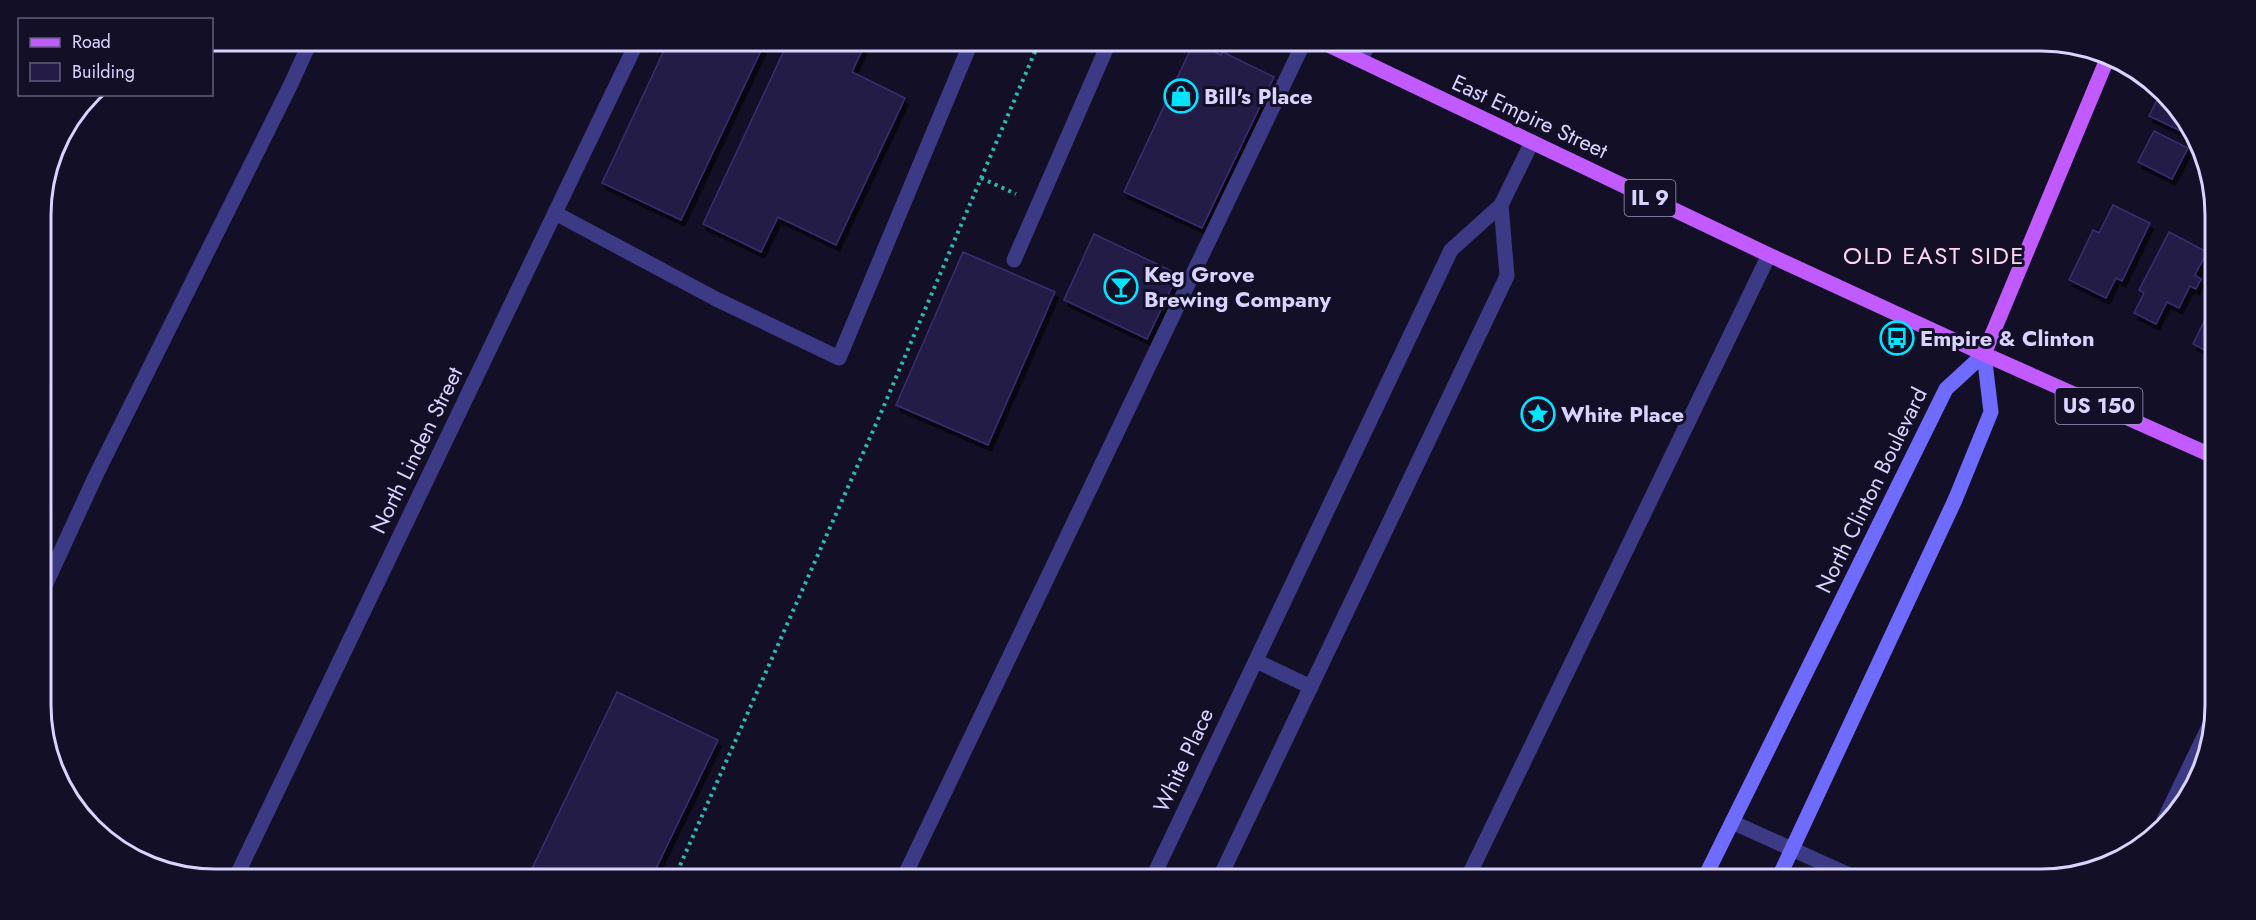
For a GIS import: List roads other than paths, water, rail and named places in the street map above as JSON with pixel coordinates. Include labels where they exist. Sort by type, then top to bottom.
[{"type":"main road","name":"East Empire Street","points":[[1342,51],[1769,255],[2205,453]]},
{"type":"main road","points":[[1984,354],[2105,64]]},
{"type":"street","points":[[51,573],[98,472],[306,51]]},
{"type":"street","name":"North Linden Street","points":[[240,869],[633,51]]},
{"type":"street","points":[[555,213],[716,298],[839,358],[967,51]]},
{"type":"street","points":[[1014,260],[1105,51]]},
{"type":"street","points":[[908,869],[1300,51]]},
{"type":"street","points":[[1361,60],[1365,51]]},
{"type":"street","name":"White Place","points":[[1157,869],[1451,250],[1501,205],[1532,142]]},
{"type":"street","points":[[1224,869],[1507,276],[1501,205]]},
{"type":"street","points":[[1472,869],[1769,255]]},
{"type":"street","points":[[1783,869],[1955,500],[1991,412],[1984,354]]},
{"type":"street","name":"North Clinton Boulevard","points":[[1709,869],[1946,389],[1984,354]]},
{"type":"street","points":[[1256,661],[1311,687]]},
{"type":"street","points":[[2173,801],[2199,747]]},
{"type":"street","points":[[1732,822],[1836,869]]},
{"type":"place","name":"Bill's Place","points":[[1181,96]]},
{"type":"place","name":"Keg Grove Brewing Company","points":[[1121,287]]},
{"type":"place","name":"Empire & Clinton","points":[[1897,338]]},
{"type":"place","name":"White Place","points":[[1538,414]]},
{"type":"district","name":"OLD EAST SIDE","points":[[1934,255]]}]
